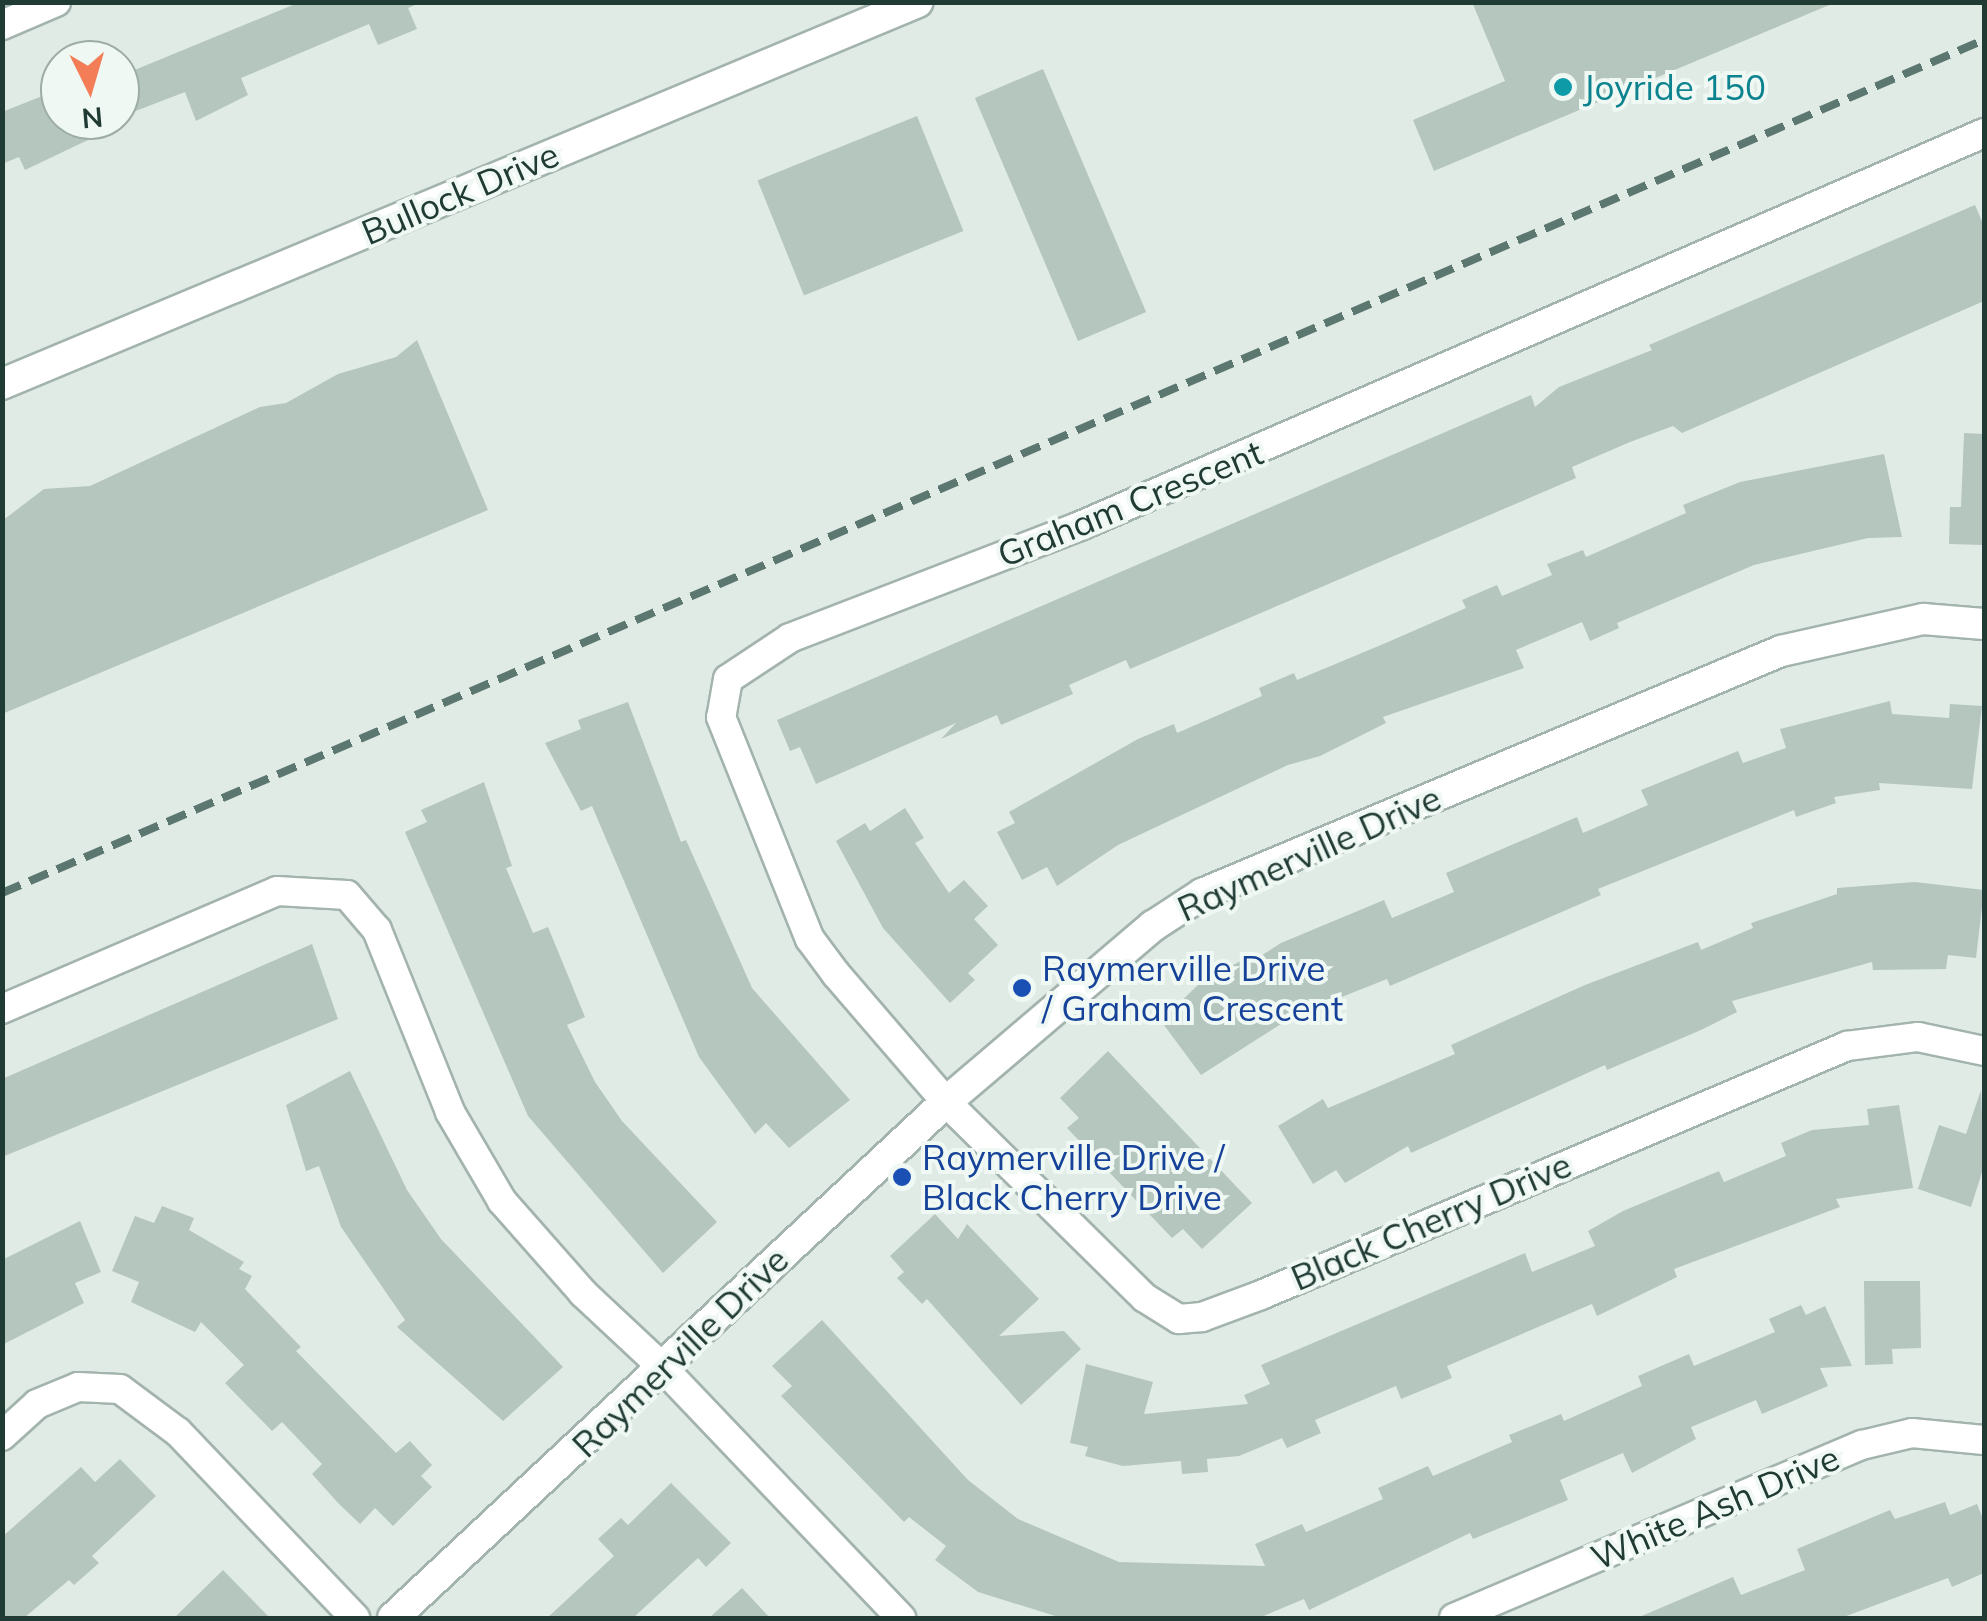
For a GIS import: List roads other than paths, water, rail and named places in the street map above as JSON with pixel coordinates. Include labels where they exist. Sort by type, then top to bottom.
[{"type":"street","points":[[2,25],[56,2]]},
{"type":"street","name":"Bullock Drive","points":[[2,384],[918,2]]},
{"type":"street","name":"Graham Crescent","points":[[946,1102],[810,939],[721,717],[728,679],[790,638],[1080,526],[1984,134]]},
{"type":"street","name":"Raymerville Drive","points":[[393,1618],[946,1102],[1153,926],[1202,894],[1781,651],[1923,619],[1984,624]]},
{"type":"street","points":[[2,1009],[277,891],[347,895],[377,930],[476,1166],[583,1294],[662,1367],[901,1618]]},
{"type":"street","name":"Black Cherry Drive","points":[[946,1102],[1145,1298],[1179,1319],[1202,1318],[1847,1046],[1918,1037],[1984,1051]]},
{"type":"street","points":[[2,1436],[37,1404],[78,1387],[120,1389],[178,1432],[355,1618]]},
{"type":"street","name":"White Ash Drive","points":[[1454,1618],[1862,1446],[1912,1433],[1984,1440]]},
{"type":"railway","points":[[2,893],[1984,40]]},
{"type":"place","name":"Joyride 150","points":[[1563,87]]},
{"type":"place","name":"Raymerville Drive / Graham Crescent","points":[[1022,988]]},
{"type":"place","name":"Raymerville Drive / Black Cherry Drive","points":[[902,1177]]}]
